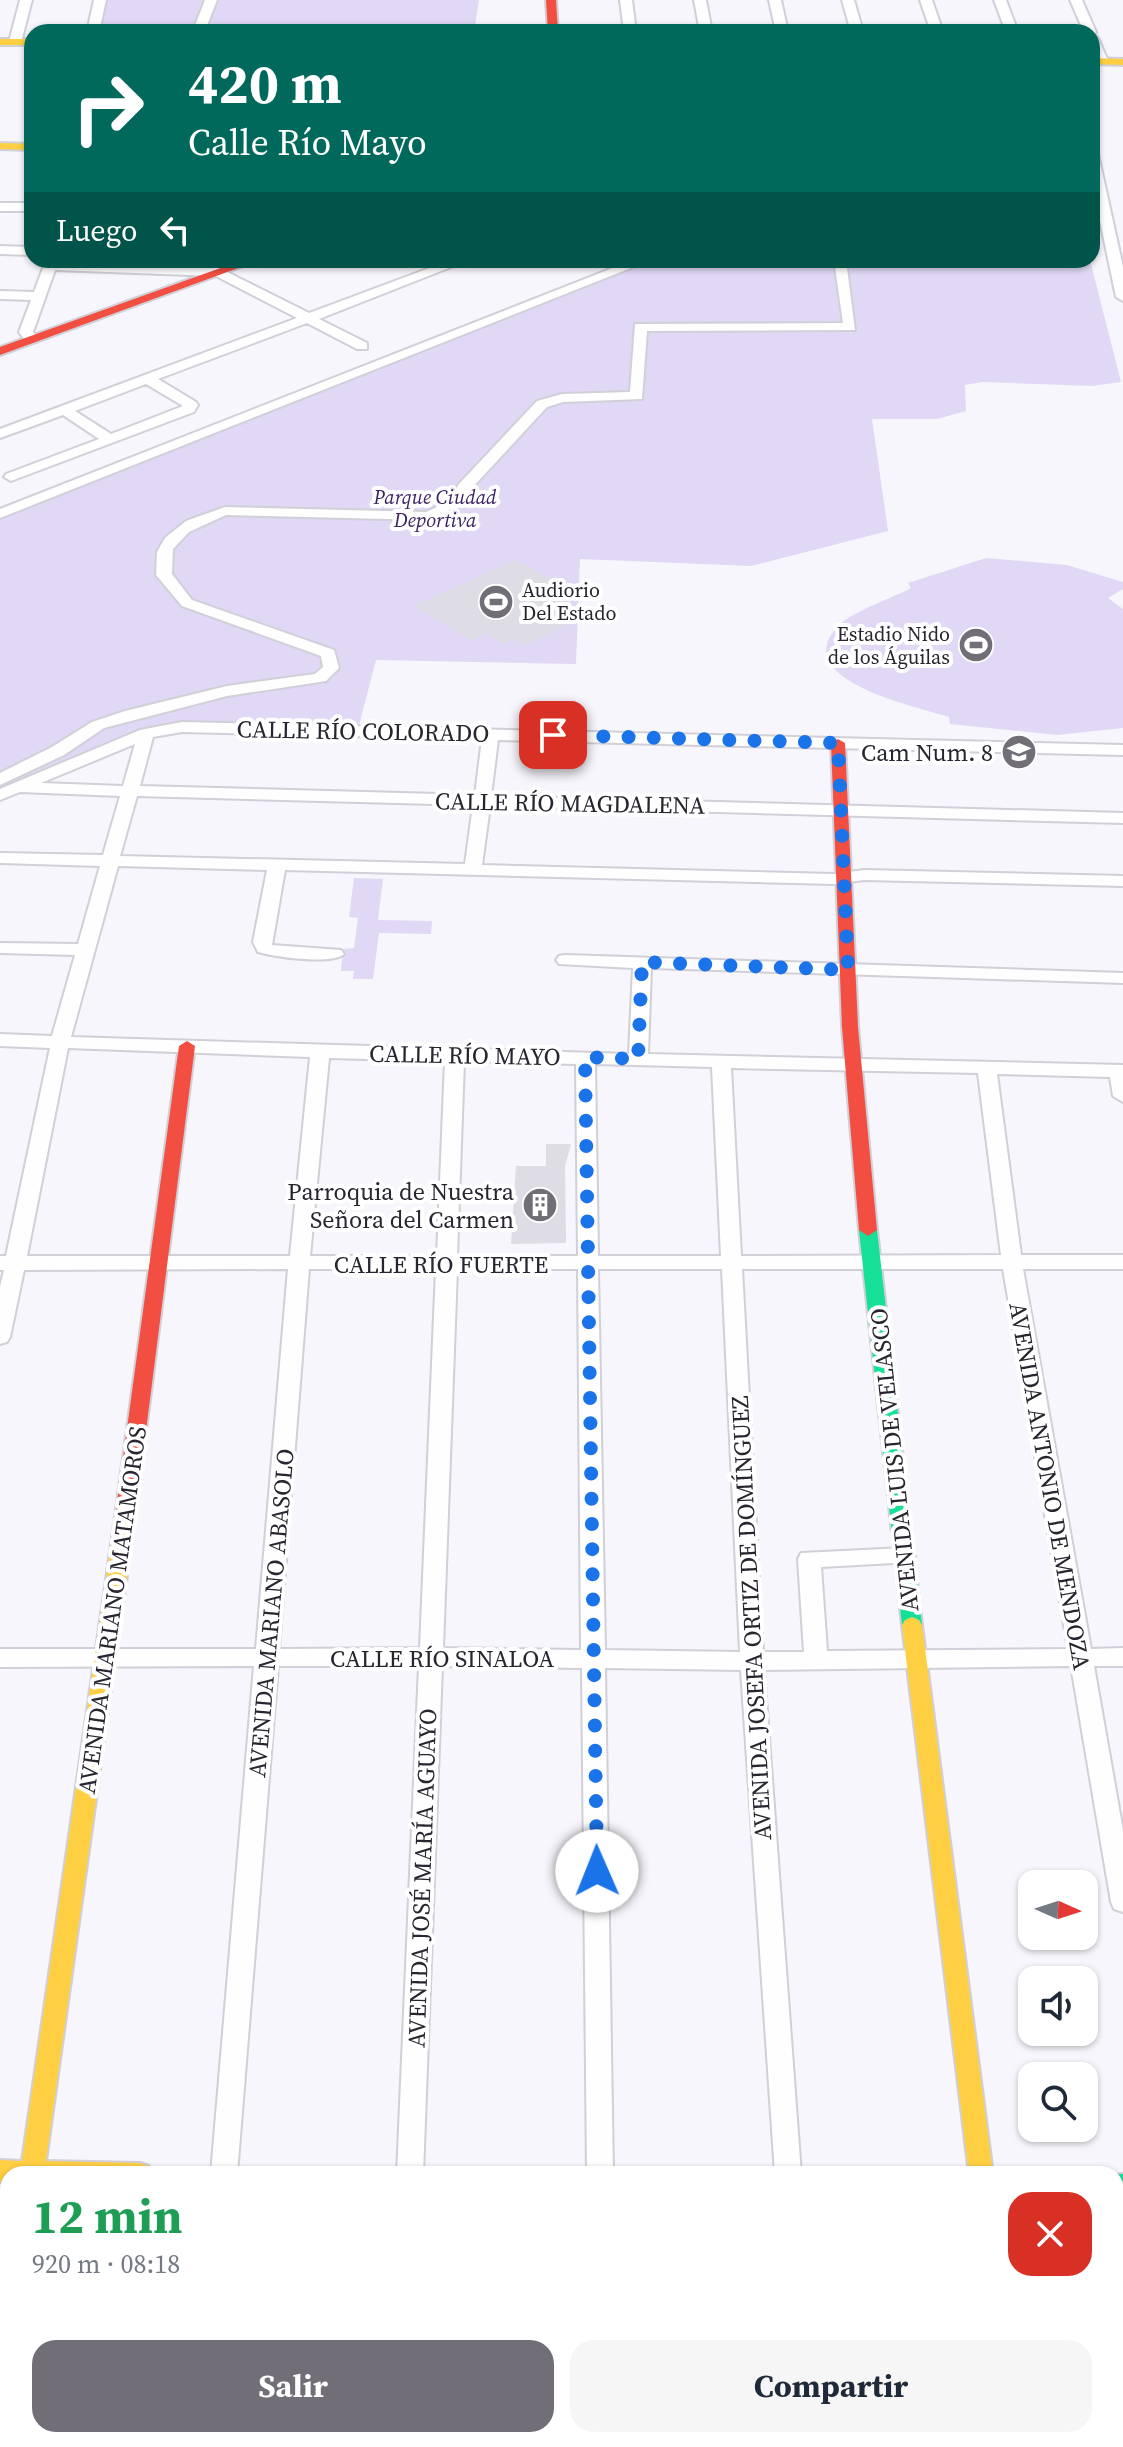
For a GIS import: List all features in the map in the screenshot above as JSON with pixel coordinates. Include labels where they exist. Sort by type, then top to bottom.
[{"type":"street","points":[[16,45],[26,0]]},
{"type":"street","points":[[95,24],[100,0]]},
{"type":"street","points":[[202,24],[211,0]]},
{"type":"street","points":[[551,0],[552,24]]},
{"type":"street","points":[[626,0],[629,24]]},
{"type":"street","points":[[700,0],[704,24]]},
{"type":"street","points":[[775,0],[780,24]]},
{"type":"street","points":[[848,0],[855,24]]},
{"type":"street","points":[[926,0],[934,24]]},
{"type":"street","points":[[1000,0],[1009,24]]},
{"type":"street","points":[[1076,0],[1086,24]]},
{"type":"street","points":[[1100,64],[1123,62]]},
{"type":"street","points":[[1100,65],[1123,70]]},
{"type":"street","points":[[0,146],[24,147]]},
{"type":"street","points":[[0,153],[24,153]]},
{"type":"street","points":[[1100,191],[1123,297]]},
{"type":"street","points":[[0,207],[24,207]]},
{"type":"street","points":[[0,250],[24,251]]},
{"type":"street","points":[[29,335],[38,296],[49,268]]},
{"type":"street","points":[[156,268],[210,268]]},
{"type":"street","points":[[29,335],[217,268]]},
{"type":"street","points":[[226,268],[307,319],[362,346]]},
{"type":"street","points":[[0,434],[442,268]]},
{"type":"street","points":[[0,514],[625,268]]},
{"type":"street","points":[[0,780],[58,751],[98,725],[227,691],[320,678],[331,668],[328,653],[187,603],[164,575],[164,551],[177,535],[202,517],[225,511],[428,516],[448,509],[457,502],[464,487],[542,404],[562,398],[637,396],[640,327],[850,327],[841,268]]},
{"type":"street","points":[[3,345],[198,270]]},
{"type":"street","points":[[0,295],[38,296]]},
{"type":"street","points":[[5,474],[189,409],[191,405],[148,379]]},
{"type":"street","points":[[64,410],[109,439]]},
{"type":"street","points":[[5,474],[26,486]]},
{"type":"street","name":"CALLE RÍO COLORADO","points":[[0,795],[146,733],[182,727],[1123,750]]},
{"type":"street","points":[[0,1337],[7,1263],[60,1042],[146,733]]},
{"type":"street","points":[[473,871],[491,734]]},
{"type":"street","name":"AVENIDA LUIS DE VELASCO","points":[[838,743],[842,808],[841,879],[853,1064],[872,1263],[915,1659],[980,2166]]},
{"type":"street","name":"CALLE RÍO MAGDALENA","points":[[17,788],[1123,818]]},
{"type":"street","points":[[0,858],[841,879],[864,875],[1123,881]]},
{"type":"street","points":[[277,865],[262,942],[264,948],[335,954]]},
{"type":"street","points":[[841,879],[865,886],[1123,893]]},
{"type":"street","points":[[0,948],[85,950]]},
{"type":"street","points":[[565,960],[1123,978]]},
{"type":"street","points":[[638,1059],[642,962]]},
{"type":"street","name":"CALLE RÍO MAYO","points":[[0,1040],[320,1052],[1121,1071]]},
{"type":"street","name":"AVENIDA MARIANO MATAMOROS","points":[[33,2166],[106,1658],[187,1046]]},
{"type":"street","name":"AVENIDA MARIANO ABASOLO","points":[[225,2166],[299,1265],[320,1052]]},
{"type":"street","name":"AVENIDA JOSÉ MARÍA AGUAYO","points":[[410,2166],[455,1054]]},
{"type":"street","points":[[585,1057],[600,2166]]},
{"type":"street","name":"AVENIDA JOSEFA ORTIZ DE DOMÍNGUEZ","points":[[721,1061],[752,1661],[787,2166]]},
{"type":"street","name":"AVENIDA ANTONIO DE MENDOZA","points":[[987,1068],[1012,1262],[1123,1902]]},
{"type":"street","points":[[1121,1071],[1123,1096]]},
{"type":"street","name":"CALLE RÍO FUERTE","points":[[7,1263],[1123,1262]]},
{"type":"street","points":[[816,1660],[809,1559],[904,1556]]},
{"type":"street","name":"CALLE RÍO SINALOA","points":[[0,1658],[431,1657],[752,1661],[1123,1657]]},
{"type":"green space","points":[[106,0],[479,0],[475,24],[100,24]]},
{"type":"green space","name":"Parque Ciudad Deportiva","points":[[626,268],[1092,268],[1121,382],[1092,386],[982,382],[965,385],[966,411],[937,419],[872,419],[888,531],[751,566],[580,559],[576,664],[376,660],[358,729],[149,728],[0,790],[0,514]]},
{"type":"green space","name":"Estadio Nido de los Águilas","points":[[986,558],[1067,565],[1123,582],[1123,589],[1108,598],[1123,609],[1123,728],[1057,735],[950,724],[949,717],[862,688],[842,676],[829,661],[827,644],[846,620],[911,588],[908,583]]},
{"type":"green space","points":[[354,878],[383,879],[378,920],[432,921],[431,934],[379,933],[373,979],[353,979],[354,971],[341,971],[343,949],[354,948],[358,918],[349,917]]},
{"type":"building","name":"Audiorio Del Estado","points":[[516,560],[576,593],[563,599],[580,608],[567,614],[578,620],[525,645],[515,639],[504,644],[486,633],[472,640],[414,606]]},
{"type":"building","name":"Parroquia de Nuestra Señora del Carmen","points":[[546,1144],[571,1144],[565,1166],[566,1243],[511,1244],[516,1166],[546,1166]]},
{"type":"traffic: fast","points":[[868,1230],[912,1625]]},
{"type":"traffic: slow","points":[[0,42],[24,42]]},
{"type":"traffic: slow","points":[[1100,61],[1123,62]]},
{"type":"traffic: slow","points":[[0,146],[24,147]]},
{"type":"traffic: slow","points":[[33,2166],[125,1517]]},
{"type":"traffic: slow","points":[[912,1625],[980,2166]]},
{"type":"traffic: jam","points":[[551,0],[552,24]]},
{"type":"traffic: jam","points":[[0,351],[232,268]]},
{"type":"traffic: jam","points":[[838,743],[850,1027],[868,1230]]},
{"type":"traffic: jam","points":[[125,1517],[187,1046]]},
{"type":"place","name":"Audiorio Del Estado","points":[[496,602]]},
{"type":"place","name":"Estadio Nido de los Águilas","points":[[976,645]]},
{"type":"place","name":"Cam Num. 8","points":[[1019,752]]},
{"type":"place","name":"Parroquia de Nuestra Señora del Carmen","points":[[540,1205]]},
{"type":"route","points":[[553,735],[838,743],[842,808],[848,970],[642,962],[638,1059],[585,1057],[597,1871]]}]
